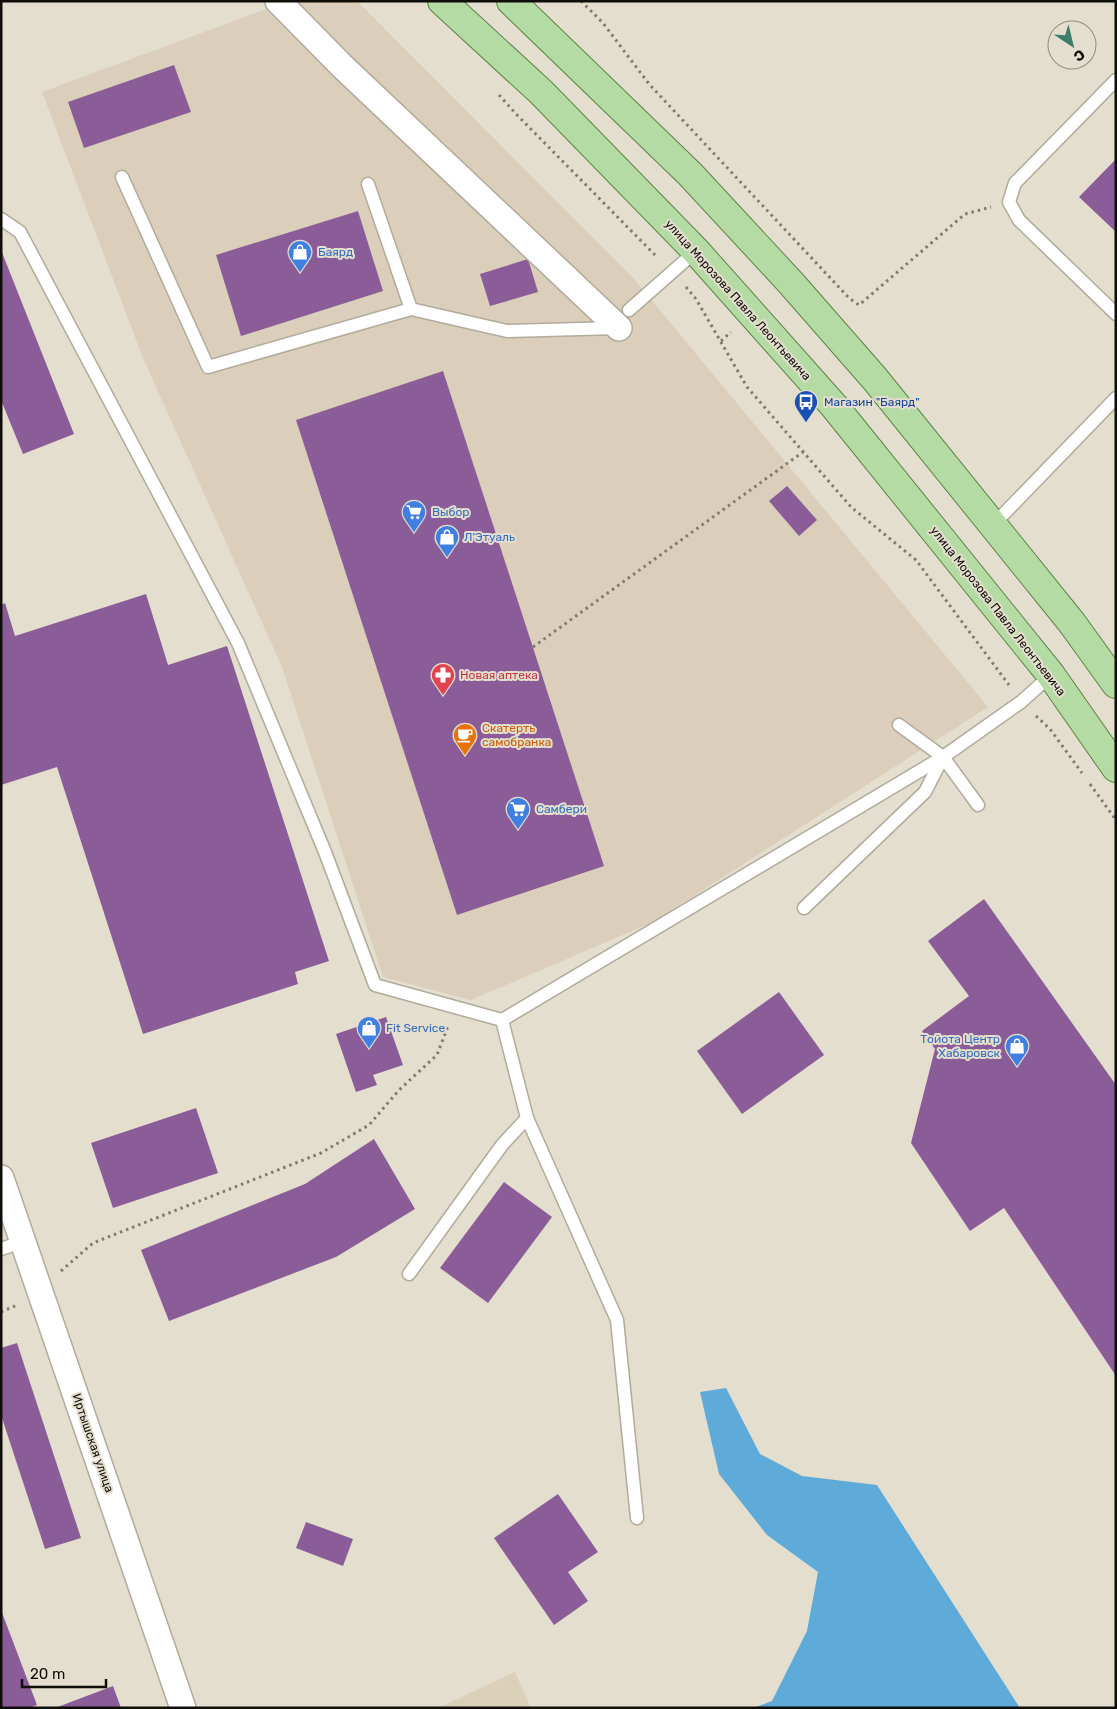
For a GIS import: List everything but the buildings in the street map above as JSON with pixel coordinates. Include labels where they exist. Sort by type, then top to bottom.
[{"type":"main road","name":"улица Морозова Павла Леонтьевича","points":[[442,1],[541,92],[696,251],[834,406],[1051,675],[1116,768]]},
{"type":"main road","points":[[511,1],[690,174],[791,283],[875,379],[993,524],[1072,623],[1116,684]]},
{"type":"street","points":[[278,1],[342,66],[624,319]]},
{"type":"street","name":"Иртышская улица","points":[[1,1178],[12,1245],[40,1289],[183,1708]]},
{"type":"lane","points":[[1116,80],[1015,183],[1010,202],[1019,220],[1116,314]]},
{"type":"lane","points":[[122,177],[208,367],[411,308],[507,331],[624,319],[696,251]]},
{"type":"lane","points":[[368,184],[411,308]]},
{"type":"lane","points":[[1,219],[20,232],[238,643],[325,852],[376,985],[502,1020],[943,757],[1021,702],[1051,675]]},
{"type":"lane","points":[[993,524],[1116,398]]},
{"type":"lane","points":[[899,725],[943,757],[978,804]]},
{"type":"lane","points":[[804,908],[924,792],[943,757]]},
{"type":"lane","points":[[502,1020],[527,1118],[617,1320],[637,1518]]},
{"type":"lane","points":[[410,1274],[502,1145],[527,1118]]},
{"type":"path","points":[[581,1],[603,23],[649,84],[849,298],[859,306],[965,214],[1010,202]]},
{"type":"path","points":[[493,87],[516,115],[672,272],[696,299],[747,388],[851,508],[916,560],[1021,702],[1050,729],[1083,774]]},
{"type":"path","points":[[533,647],[803,452]]},
{"type":"path","points":[[1088,782],[1116,820]]},
{"type":"path","points":[[1,1312],[25,1302],[94,1243],[321,1153],[369,1125],[399,1090],[437,1055],[449,1023]]},
{"type":"shaded area","points":[[288,1],[357,1],[635,280],[988,707],[653,922],[471,1000],[383,977],[282,667],[143,358],[42,92]]},
{"type":"shaded area","points":[[515,1672],[531,1708],[438,1708]]},
{"type":"water","points":[[726,1388],[760,1454],[802,1476],[877,1485],[1020,1708],[753,1708],[772,1701],[807,1631],[818,1572],[767,1535],[719,1474],[700,1392]]},
{"type":"place","name":"Баярд","points":[[300,273]]},
{"type":"place","name":"Магазин \"Баярд\"","points":[[806,423]]},
{"type":"place","name":"Выбор","points":[[414,533]]},
{"type":"place","name":"Л'Этуаль","points":[[447,558]]},
{"type":"place","name":"Новая аптека","points":[[443,696]]},
{"type":"place","name":"Скатерть самобранка","points":[[465,756]]},
{"type":"place","name":"Самбери","points":[[518,830]]},
{"type":"place","name":"Fit Service","points":[[369,1049]]},
{"type":"place","name":"Тойота Центр Хабаровск","points":[[1017,1067]]}]
